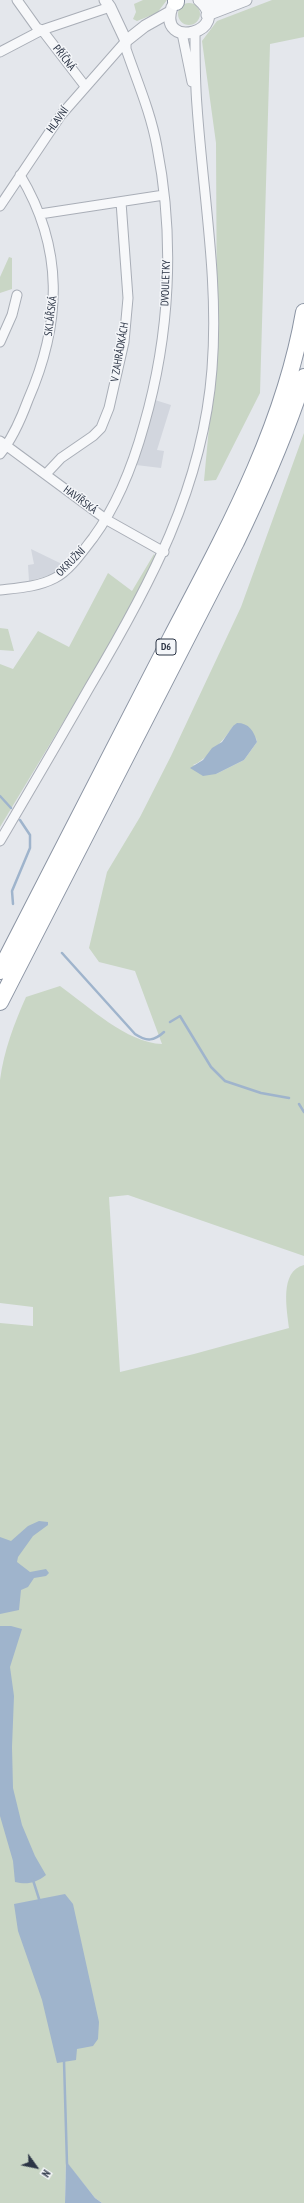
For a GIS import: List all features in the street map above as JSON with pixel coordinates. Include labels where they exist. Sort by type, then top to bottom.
[{"type":"highway","name":"D6","points":[[0,971],[237,508],[282,401],[293,364],[304,312]]},
{"type":"highway","name":"D6","points":[[0,1002],[236,542],[290,422],[304,377]]},
{"type":"street","name":"PŘÍČNÁ","points":[[17,0],[37,28],[42,30],[86,86]]},
{"type":"street","points":[[182,33],[195,33],[203,28],[207,15],[202,2],[230,0]]},
{"type":"street","points":[[207,15],[246,0]]},
{"type":"street","points":[[0,52],[42,30],[108,4],[126,41],[175,3]]},
{"type":"street","points":[[172,23],[175,3]]},
{"type":"street","points":[[145,26],[172,23]]},
{"type":"street","points":[[172,23],[182,33],[196,105]]},
{"type":"street","points":[[0,841],[127,623],[164,552],[186,496],[197,459],[205,422],[212,370],[214,319],[212,268],[196,105],[195,33]]},
{"type":"street","name":"HLAVNÍ","points":[[0,206],[20,174],[61,116],[126,41]]},
{"type":"street","name":"DVOULETKY","points":[[106,520],[133,463],[153,393],[164,337],[168,275],[164,195],[157,146],[145,102],[126,48],[126,41]]},
{"type":"street","name":"SKLÁŘSKÁ","points":[[0,454],[3,443],[36,383],[44,358],[52,319],[54,296],[51,253],[40,214],[20,174]]},
{"type":"street","points":[[40,214],[164,195]]},
{"type":"street","name":"V ZAHRÁDKÁCH","points":[[46,474],[61,458],[93,436],[101,428],[109,408],[124,342],[128,298],[121,202]]},
{"type":"street","points":[[0,342],[12,315],[17,295]]},
{"type":"street","name":"HAVÍŘSKÁ","points":[[3,443],[106,520],[164,552]]},
{"type":"street","name":"OKRUŽNÍ","points":[[0,590],[30,587],[56,578],[70,567],[106,520]]},
{"type":"shaded area","points":[[155,400],[171,405],[157,450],[164,451],[161,468],[136,465]]},
{"type":"shaded area","points":[[31,549],[64,565],[54,574],[29,581],[28,565],[34,564]]},
{"type":"green space","points":[[143,0],[167,0],[157,13],[137,21],[133,19],[136,12],[134,4]]},
{"type":"green space","points":[[272,0],[304,0],[304,37],[270,44],[260,393],[216,480],[204,481],[217,340],[216,143],[202,41],[217,21]]},
{"type":"green space","points":[[189,3],[197,6],[200,14],[197,22],[189,25],[181,22],[178,14],[181,6]]},
{"type":"green space","points":[[9,257],[12,258],[12,289],[0,293],[0,277]]},
{"type":"green space","points":[[304,433],[304,1256],[128,1195],[109,1197],[120,1372],[194,1354],[289,1328],[286,1302],[288,1283],[291,1275],[296,1269],[304,1265],[304,2203],[102,2203],[95,2198],[66,2162],[65,2203],[0,2203],[0,1323],[33,1326],[33,1307],[0,1303],[0,1080],[10,1037],[26,997],[60,986],[95,1013],[122,1030],[149,1042],[162,1044],[135,971],[99,962],[89,948],[107,872],[140,817],[171,756],[241,607]],"holes":[[[233,726],[256,738],[257,742],[244,760],[216,774],[193,765],[198,763],[215,748]]]},
{"type":"green space","points":[[154,554],[156,558],[154,563],[97,666],[0,827],[0,664],[13,669],[38,631],[69,647],[108,573],[132,591]]},
{"type":"green space","points":[[0,628],[8,629],[14,651],[0,650]]},
{"type":"water","points":[[237,723],[248,726],[254,734],[257,742],[244,760],[216,774],[203,776],[190,768],[203,760],[212,748],[222,742],[233,726]]},
{"type":"water","points":[[39,1521],[48,1522],[48,1525],[33,1536],[18,1557],[17,1562],[30,1572],[46,1569],[49,1573],[46,1576],[34,1578],[28,1587],[21,1590],[19,1610],[0,1614],[0,1537],[11,1541],[28,1526]]},
{"type":"water","points":[[0,1626],[11,1626],[22,1629],[10,1667],[14,1696],[12,1747],[13,1788],[22,1825],[35,1856],[46,1875],[35,1882],[27,1883],[15,1882],[13,1861],[0,1816]]},
{"type":"water","points":[[65,1894],[73,1904],[99,2022],[98,2039],[93,2046],[77,2049],[76,2060],[57,2063],[42,2000],[18,1931],[14,1904]]},
{"type":"water","points":[[66,2161],[95,2198],[102,2203],[65,2203]]},
{"type":"waterway","points":[[0,796],[11,808]]},
{"type":"waterway","points":[[13,904],[12,891],[30,848],[30,835],[20,820]]},
{"type":"waterway","points":[[62,953],[135,1034],[143,1038],[154,1039],[164,1032]]},
{"type":"waterway","points":[[170,1022],[180,1016],[211,1067],[225,1081],[261,1093],[289,1098]]},
{"type":"waterway","points":[[299,1104],[304,1112]]},
{"type":"waterway","points":[[33,1880],[40,1902]]},
{"type":"waterway","points":[[64,2061],[67,2164]]}]
